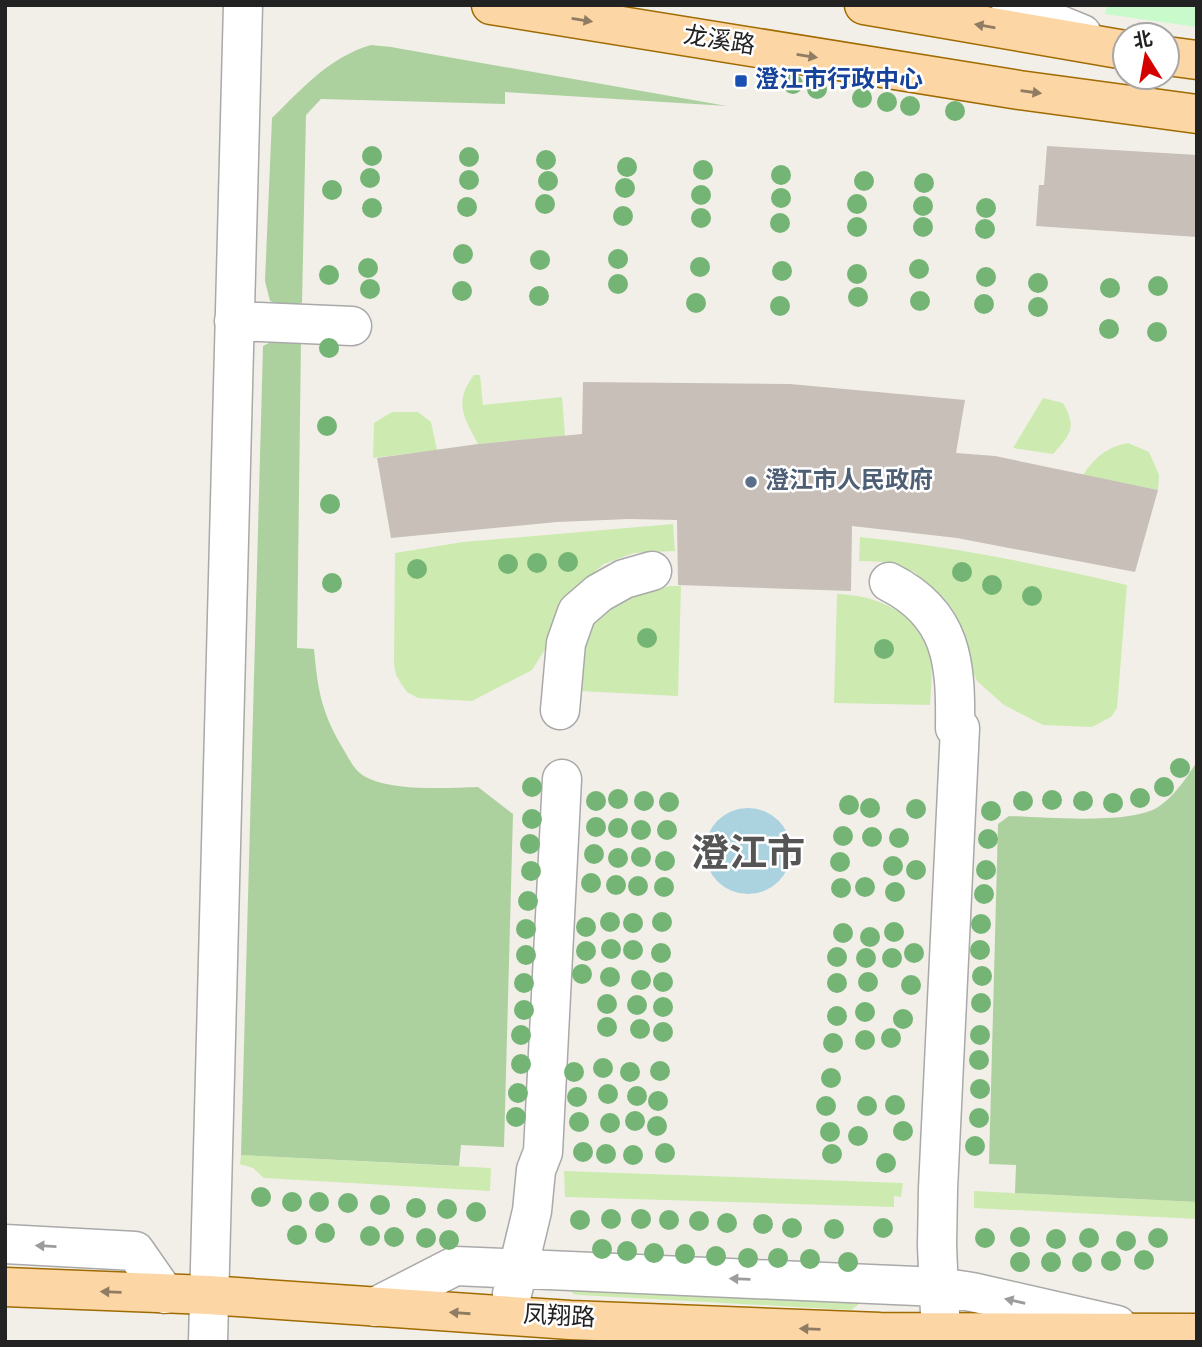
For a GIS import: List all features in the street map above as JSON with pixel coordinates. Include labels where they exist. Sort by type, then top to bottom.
[{"type":"main road","name":"龙溪路","points":[[491,5],[1019,90],[1197,114]]},
{"type":"main road","points":[[864,5],[1111,48]]},
{"type":"main road","name":"凤翔路","points":[[5,1287],[208,1296],[506,1316],[880,1332],[1197,1333]]},
{"type":"street","points":[[208,1342],[243,5]]},
{"type":"street","points":[[1011,5],[1111,46]]},
{"type":"street","points":[[234,321],[352,326]]},
{"type":"street","points":[[560,710],[566,643],[578,612],[599,593],[624,579],[652,571]]},
{"type":"street","points":[[889,582],[918,600],[943,632],[956,683],[938,1189],[941,1332]]},
{"type":"street","points":[[506,1316],[532,1211],[536,1170],[528,1154],[554,778]]},
{"type":"street","points":[[5,1244],[135,1251],[165,1294]]},
{"type":"street","points":[[375,1307],[455,1266],[939,1287],[1153,1333]]},
{"type":"green space","points":[[1107,5],[1197,5],[1197,27],[1181,25],[1181,21],[1155,21],[1105,14]]},
{"type":"green space","points":[[371,45],[727,106],[505,92],[505,104],[321,99],[306,115],[302,303],[289,307],[270,301],[265,281],[272,118],[329,66]]},
{"type":"green space","points":[[275,340],[301,340],[297,648],[314,649],[322,703],[337,738],[355,768],[370,779],[408,787],[478,787],[513,814],[504,1147],[461,1145],[459,1166],[241,1155],[263,346]]},
{"type":"green space","points":[[474,375],[480,375],[483,405],[562,397],[565,436],[478,444],[465,418],[462,402]]},
{"type":"green space","points":[[1043,398],[1063,403],[1071,425],[1068,436],[1053,454],[1013,448]]},
{"type":"green space","points":[[392,412],[418,412],[431,422],[437,450],[373,458],[374,423]]},
{"type":"green space","points":[[1128,443],[1149,452],[1159,475],[1158,490],[1083,475],[1102,454]]},
{"type":"green space","points":[[673,524],[675,551],[634,553],[604,564],[568,595],[551,640],[532,670],[472,701],[418,698],[407,692],[396,675],[395,553],[463,542]]},
{"type":"green space","points":[[860,537],[994,556],[1127,585],[1117,708],[1111,717],[1092,727],[1043,725],[1004,705],[977,681],[969,665],[955,613],[943,597],[914,572],[888,562],[859,561]]},
{"type":"green space","points":[[670,586],[681,586],[678,696],[580,691],[586,640],[598,617],[619,601]]},
{"type":"green space","points":[[837,594],[880,602],[893,608],[914,625],[930,657],[930,705],[834,703]]},
{"type":"green space","points":[[1197,762],[1197,1202],[1015,1193],[1016,1165],[989,1164],[998,824],[1009,816],[1086,819],[1145,813],[1169,798]]},
{"type":"green space","points":[[241,1155],[491,1168],[490,1191],[264,1178],[253,1168],[240,1164]]},
{"type":"green space","points":[[564,1171],[903,1183],[901,1197],[894,1196],[894,1207],[565,1197]]},
{"type":"green space","points":[[974,1191],[1197,1202],[1197,1219],[974,1208]]},
{"type":"green space","points":[[571,1290],[858,1301],[858,1305],[851,1310],[579,1295],[573,1294]]},
{"type":"water","points":[[748,808],[772,815],[784,827],[791,851],[784,875],[772,887],[748,894],[724,887],[712,875],[705,851],[712,827],[724,815]]},
{"type":"building","points":[[1047,146],[1197,155],[1197,237],[1036,226],[1039,185],[1044,185]]},
{"type":"building","name":"澄江市人民政府","points":[[583,382],[790,384],[965,400],[956,453],[995,456],[1158,490],[1135,572],[957,538],[852,526],[851,591],[678,585],[677,520],[557,522],[391,538],[377,458],[478,444],[582,434]]},
{"type":"place","name":"澄江市行政中心","points":[[741,81]]},
{"type":"place","name":"澄江市人民政府","points":[[751,482]]},
{"type":"district","name":"澄江市","points":[[748,856]]}]
